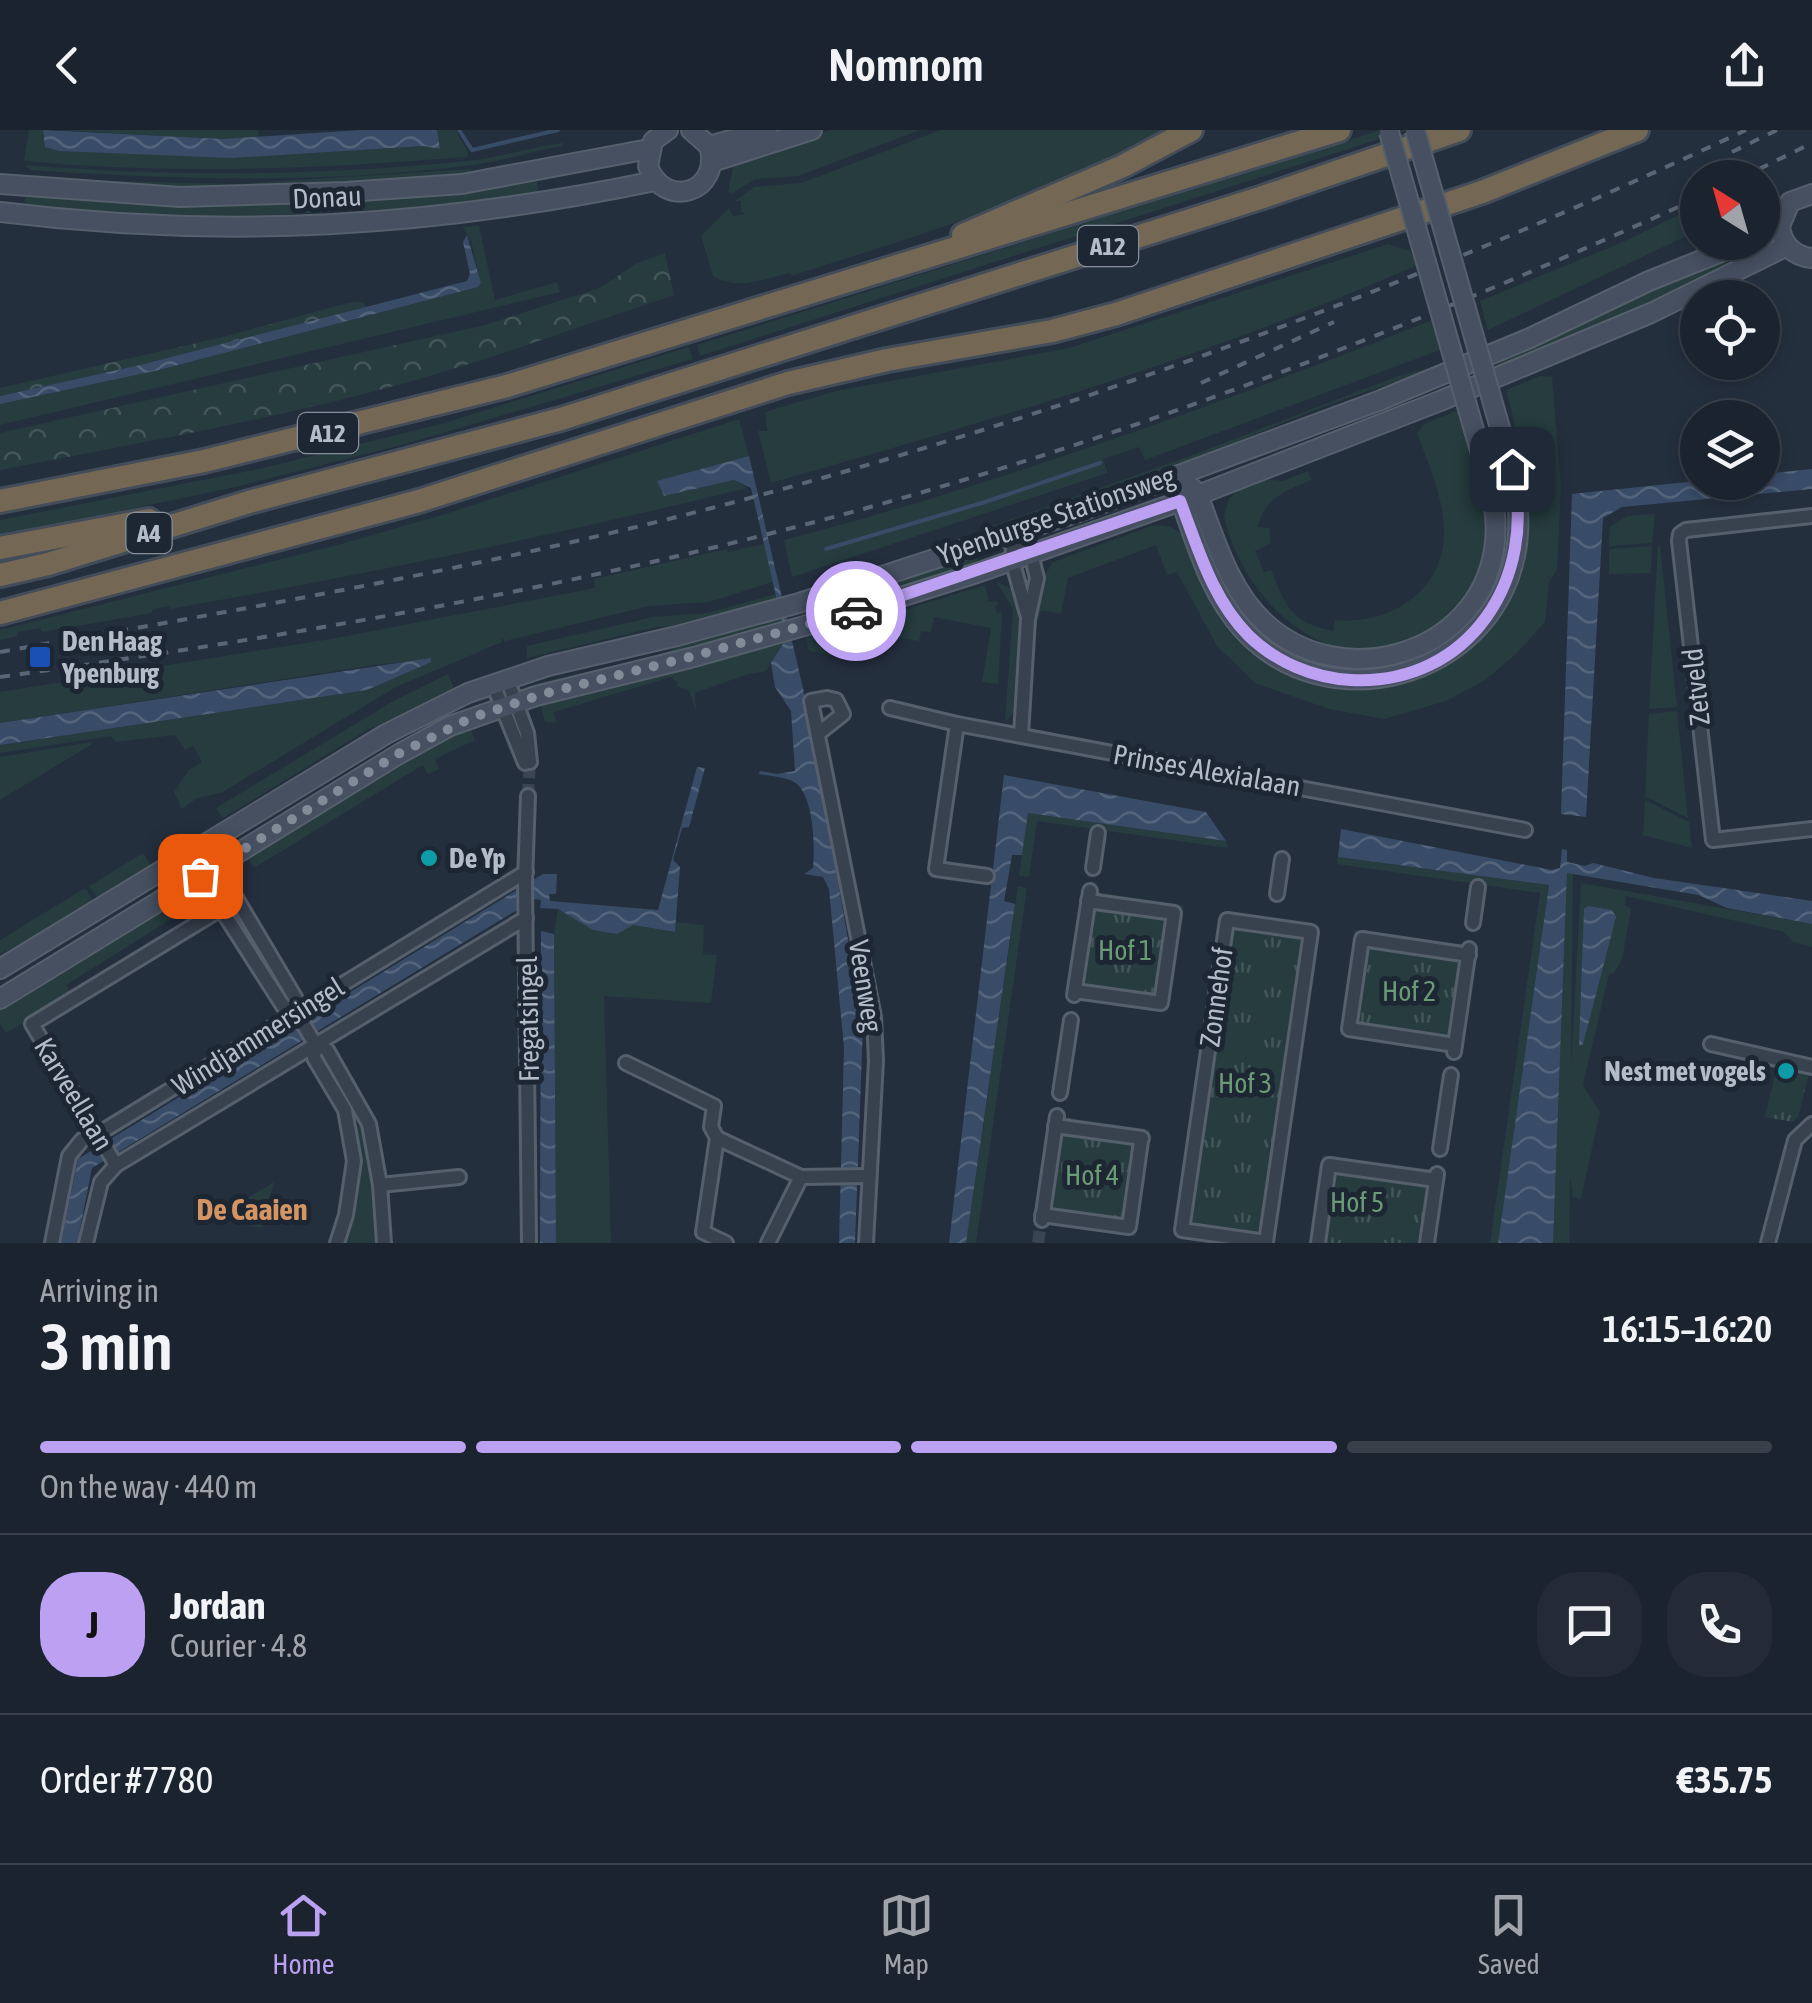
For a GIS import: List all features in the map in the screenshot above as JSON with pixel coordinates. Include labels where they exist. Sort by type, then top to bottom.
[{"type":"highway","name":"A12","points":[[887,269],[1123,166],[1191,130]]},
{"type":"highway","name":"A12","points":[[0,501],[177,467],[357,426],[539,377],[1339,130]]},
{"type":"highway","name":"A12","points":[[0,548],[248,502],[498,437],[1241,204],[1460,130]]},
{"type":"highway","points":[[1413,216],[1637,130]]},
{"type":"highway","name":"A12","points":[[0,613],[419,501],[760,392],[862,365],[1070,327],[1413,216]]},
{"type":"highway","name":"A4","points":[[0,575],[48,564],[248,502]]},
{"type":"highway","name":"A4","points":[[0,599],[160,570]]},
{"type":"main road","points":[[656,181],[648,166],[649,149],[668,130]]},
{"type":"main road","points":[[692,130],[710,154]]},
{"type":"main road","points":[[710,154],[767,130]]},
{"type":"main road","points":[[710,154],[812,130]]},
{"type":"main road","points":[[1189,498],[1232,579],[1265,623],[1292,643],[1323,655],[1355,660],[1390,657],[1424,645],[1462,615],[1485,580],[1494,548],[1494,507],[1388,130]]},
{"type":"main road","points":[[1181,475],[1219,596],[1239,625],[1262,648],[1296,667],[1327,678],[1361,681],[1402,675],[1438,660],[1465,640],[1488,615],[1509,577],[1517,545],[1518,506],[1498,421],[1414,130]]},
{"type":"main road","name":"Donau","points":[[0,184],[180,197],[346,192],[462,184],[649,149]]},
{"type":"main road","name":"Donau","points":[[0,212],[183,228],[256,229],[457,215],[656,181],[673,191],[689,190],[706,178],[710,154]]},
{"type":"main road","points":[[1780,217],[1790,202],[1812,194]]},
{"type":"main road","points":[[1780,239],[1801,256],[1812,258]]},
{"type":"main road","name":"Ypenburgse Stationsweg","points":[[0,999],[398,754],[450,726],[509,705],[804,626],[1031,554],[1189,498],[1414,412],[1668,306],[1787,246]]},
{"type":"main road","name":"Ypenburgse Stationsweg","points":[[0,969],[401,726],[500,682],[778,609],[1014,534],[1432,380],[1704,260]]},
{"type":"street","name":"Zetveld","points":[[1812,516],[1686,530],[1680,534],[1712,840],[1812,829]]},
{"type":"street","points":[[1014,534],[1031,554],[1037,578],[1028,619],[1022,735]]},
{"type":"street","points":[[1014,534],[1012,560],[1028,619]]},
{"type":"street","points":[[500,682],[528,762]]},
{"type":"street","name":"Prinses Alexialaan","points":[[890,708],[957,724],[1525,830]]},
{"type":"street","points":[[957,724],[936,869],[987,876]]},
{"type":"street","name":"Veenweg","points":[[819,733],[874,1017],[876,1060],[864,1176],[866,1243]]},
{"type":"street","name":"Fregatsingel","points":[[528,796],[529,1243]]},
{"type":"street","points":[[1093,868],[1098,833]]},
{"type":"street","points":[[196,849],[296,998],[299,1017],[313,1041],[314,1058],[345,1110],[353,1174],[337,1243]]},
{"type":"street","points":[[1277,894],[1282,859]]},
{"type":"street","points":[[208,871],[221,909],[283,1006],[299,1017]]},
{"type":"street","name":"Windjammersingel","points":[[52,1243],[69,1156],[82,1140],[100,1138],[526,876]]},
{"type":"street","points":[[1473,923],[1478,887]]},
{"type":"street","name":"Zonnehof","points":[[1089,896],[1174,913],[1161,1003],[1074,994],[1089,896]]},
{"type":"street","name":"Karveellaan","points":[[114,1162],[32,1024],[221,909]]},
{"type":"street","name":"Windjammersingel","points":[[114,1162],[527,912]]},
{"type":"street","name":"Zonnehof","points":[[1228,920],[1311,932],[1293,1090],[1266,1242],[1182,1230],[1198,1076],[1228,920]]},
{"type":"street","points":[[1362,940],[1469,950],[1455,1048],[1348,1030],[1362,940]]},
{"type":"street","points":[[1060,1093],[1071,1020]]},
{"type":"street","points":[[313,1041],[327,1050],[370,1124],[384,1243]]},
{"type":"street","points":[[1711,1044],[1812,1067]]},
{"type":"street","points":[[626,1063],[714,1106],[710,1127],[717,1138],[802,1177],[864,1176]]},
{"type":"street","points":[[1440,1148],[1451,1075]]},
{"type":"street","points":[[345,1110],[362,1107]]},
{"type":"street","points":[[1056,1121],[1142,1138],[1128,1227],[1042,1218],[1056,1121]]},
{"type":"street","points":[[1768,1243],[1795,1140],[1812,1124]]},
{"type":"street","points":[[717,1138],[703,1232],[726,1243]]},
{"type":"street","points":[[86,1243],[101,1182],[114,1162]]},
{"type":"street","points":[[1318,1243],[1329,1165],[1437,1176],[1427,1243]]},
{"type":"street","points":[[380,1185],[459,1177]]},
{"type":"street","points":[[768,1243],[802,1177]]},
{"type":"green space","points":[[29,130],[43,130],[43,137],[233,158],[424,146],[439,149],[437,130],[455,130],[468,152],[467,157],[355,165],[137,168],[24,161]]},
{"type":"green space","points":[[53,130],[258,130],[259,137],[223,139]]},
{"type":"green space","points":[[831,130],[920,130],[798,176],[756,179],[728,192],[734,161]]},
{"type":"green space","points":[[941,130],[1169,130],[1031,194],[791,276],[790,273],[732,283],[713,276],[701,236],[729,208],[733,216],[746,214],[741,212],[741,201],[735,201],[754,187],[801,183]]},
{"type":"green space","points":[[1380,130],[1408,130],[700,356],[697,345]]},
{"type":"green space","points":[[563,143],[473,165],[307,178],[141,176],[30,170],[25,165],[135,172],[300,172],[466,161]]},
{"type":"green space","points":[[471,169],[469,175],[319,187],[187,190],[37,179],[34,175],[236,184]]},
{"type":"green space","points":[[537,182],[539,196],[463,209],[362,210],[356,206],[364,198],[465,192]]},
{"type":"green space","points":[[27,196],[139,205],[327,202],[333,207],[329,212],[231,217],[110,214],[32,207],[24,201]]},
{"type":"green space","points":[[1680,214],[1680,239],[1488,330],[1480,301]]},
{"type":"green space","points":[[479,226],[495,300],[557,282],[560,292],[0,425],[0,404],[159,370],[478,287],[481,283],[471,241],[463,227]]},
{"type":"green space","points":[[1388,244],[1410,251],[1417,265],[1179,358],[1017,411],[771,483],[758,431],[767,431],[765,412],[836,391],[1069,348]]},
{"type":"green space","points":[[665,253],[674,295],[483,359],[315,406],[0,470],[0,433],[485,325],[600,288],[637,263]]},
{"type":"green space","points":[[1718,260],[1749,260],[1711,280],[1680,280],[1680,295],[1500,370],[1496,359],[1589,312]]},
{"type":"green space","points":[[363,302],[366,308],[0,396],[0,388],[223,337]]},
{"type":"green space","points":[[1432,320],[1440,350],[1145,460],[1139,447],[1103,459],[1108,473],[792,577],[784,540],[949,493],[1112,440]]},
{"type":"green space","points":[[688,347],[693,359],[409,443],[231,488],[0,536],[0,520],[263,468],[441,424]]},
{"type":"green space","points":[[1426,369],[1428,373],[1319,409],[1122,490],[983,538],[986,528]]},
{"type":"green space","points":[[1540,376],[1552,377],[1561,486],[1557,570],[1549,582],[1545,622],[1485,680],[1446,701],[1384,719],[1329,709],[1255,683],[1217,646],[1177,572],[1167,575],[1156,545],[1068,578],[1061,614],[1041,610],[1035,630],[1040,582],[1053,562],[1148,527],[1163,526],[1184,537],[1209,598],[1235,639],[1283,673],[1321,687],[1362,690],[1401,684],[1439,669],[1472,646],[1499,616],[1518,578],[1528,531],[1528,507],[1523,460],[1506,390]]},
{"type":"green space","points":[[1458,410],[1478,476],[1486,528],[1480,567],[1457,606],[1411,640],[1366,651],[1331,646],[1288,621],[1240,561],[1224,516],[1229,499],[1240,488],[1261,479],[1283,481],[1308,471],[1312,480],[1278,496],[1261,517],[1258,527],[1269,528],[1271,543],[1255,551],[1264,572],[1271,570],[1281,594],[1299,618],[1333,631],[1335,620],[1356,620],[1395,609],[1425,586],[1442,551],[1441,505],[1417,433],[1424,424]]},
{"type":"green space","points":[[739,419],[749,456],[657,482],[664,496],[734,480],[747,488],[387,568],[170,609],[152,609],[152,613],[42,632],[40,628],[18,632],[18,636],[0,640],[0,630],[341,544]]},
{"type":"green space","points":[[1655,514],[1652,543],[1609,546],[1610,527],[1627,516]]},
{"type":"green space","points":[[764,544],[773,582],[708,602],[649,606],[505,641],[501,638],[502,642],[396,687],[221,793],[197,798],[182,809],[174,792],[189,770],[202,762],[193,746],[185,750],[175,735],[116,742],[111,736],[0,753],[0,745],[367,690],[432,660],[382,664],[0,723],[0,692],[331,639],[595,588],[594,579]]},
{"type":"green space","points":[[1652,546],[1651,573],[1609,574],[1609,549]]},
{"type":"green space","points":[[1658,546],[1677,707],[1649,709]]},
{"type":"green space","points":[[976,554],[979,564],[802,620],[800,609]]},
{"type":"green space","points":[[996,581],[1014,590],[1019,613],[1015,711],[1005,722],[1013,609]]},
{"type":"green space","points":[[985,585],[989,602],[996,601],[997,613],[1002,612],[998,684],[982,682],[991,628],[934,617],[931,632],[921,631],[919,641],[866,632],[861,660],[809,651],[805,633],[832,632]]},
{"type":"green space","points":[[776,594],[778,602],[694,624],[657,627],[527,658],[527,646],[653,617],[708,613]]},
{"type":"green space","points":[[780,615],[783,625],[536,688],[535,684],[662,654],[698,638]]},
{"type":"green space","points":[[786,639],[766,671],[695,693],[696,711],[689,691],[677,686],[671,677],[554,712],[556,723],[545,722],[540,702]]},
{"type":"green space","points":[[448,674],[455,691],[367,730],[223,818],[216,808],[395,700]]},
{"type":"green space","points":[[1677,711],[1688,818],[1645,796],[1649,714]]},
{"type":"green space","points":[[470,727],[475,740],[435,759],[439,769],[428,774],[423,765],[254,868],[247,857],[413,755]]},
{"type":"green space","points":[[92,744],[0,800],[0,757]]},
{"type":"green space","points":[[1645,800],[1689,822],[1692,848],[1643,835]]},
{"type":"green space","points":[[1028,812],[1226,841],[1228,848],[1037,821],[1029,877],[1019,876]]},
{"type":"green space","points":[[143,853],[153,868],[99,901],[89,886]]},
{"type":"green space","points":[[1338,857],[1549,885],[1498,1243],[1490,1243],[1540,893],[1337,864]]},
{"type":"green space","points":[[1567,872],[1573,873],[1571,1065],[1581,883],[1812,924],[1812,947],[1793,942],[1784,932],[1626,896],[1625,905],[1631,909],[1622,960],[1609,974],[1583,1085],[1600,1112],[1581,1199],[1573,1197],[1570,1177],[1569,1243],[1553,1243]]},
{"type":"green space","points":[[1018,886],[1027,888],[976,1243],[966,1243]]},
{"type":"green space","points":[[85,888],[93,900],[72,913],[74,917],[0,954],[0,940]]},
{"type":"green space","name":"Hof 1","points":[[1082,890],[1183,905],[1167,1011],[1067,996]]},
{"type":"green space","points":[[174,901],[181,913],[66,985],[71,995],[6,1033],[0,1024],[0,1008]]},
{"type":"green space","points":[[558,909],[593,930],[632,925],[675,932],[676,922],[704,925],[703,954],[717,955],[711,1003],[604,996],[611,1243],[556,1243],[554,934]]},
{"type":"green space","name":"Hof 3","points":[[1231,928],[1303,938],[1259,1238],[1187,1228]]},
{"type":"green space","name":"Hof 2","points":[[1355,930],[1477,947],[1462,1053],[1340,1035]]},
{"type":"green space","points":[[1777,1066],[1809,1074],[1798,1117],[1793,1122],[1765,1117]]},
{"type":"green space","name":"Hof 4","points":[[1049,1115],[1150,1130],[1135,1236],[1034,1221]]},
{"type":"green space","points":[[366,1124],[377,1191],[378,1243],[341,1243],[351,1128]]},
{"type":"green space","name":"Hof 5","points":[[1323,1155],[1445,1172],[1434,1243],[1310,1243]]},
{"type":"green space","points":[[274,1182],[262,1228],[215,1218]]},
{"type":"water","points":[[43,130],[223,139],[361,130],[437,130],[440,149],[424,146],[233,158],[59,151],[45,147]]},
{"type":"water","points":[[467,235],[481,283],[478,287],[159,370],[0,404],[0,396],[140,365],[467,281],[470,274],[463,242]]},
{"type":"water","points":[[749,456],[805,697],[863,1024],[855,1243],[839,1243],[844,1048],[829,889],[823,877],[804,874],[813,868],[814,849],[803,791],[789,780],[759,774],[795,771],[791,711],[775,687],[771,663],[786,639],[751,488],[734,480],[664,496],[657,481]]},
{"type":"water","points":[[1812,469],[1812,489],[1780,492],[1780,472]]},
{"type":"water","points":[[1680,483],[1680,500],[1696,500],[1622,507],[1603,518],[1586,817],[1561,814],[1572,494]]},
{"type":"water","points":[[431,658],[431,662],[367,690],[0,745],[0,723]]},
{"type":"water","points":[[697,767],[705,768],[689,827],[682,828],[673,860],[680,867],[675,932],[633,925],[617,934],[593,930],[558,909],[540,908],[541,900],[535,899],[92,1168],[77,1243],[61,1243],[78,1159],[543,874],[557,874],[556,894],[549,894],[550,901],[658,910]]},
{"type":"water","points":[[1004,775],[1206,812],[1226,841],[1028,813],[1022,855],[1012,855],[1004,901],[1015,904],[966,1243],[949,1243]]},
{"type":"water","points":[[1341,829],[1552,870],[1560,868],[1562,849],[1567,850],[1567,862],[1585,866],[1593,863],[1654,878],[1812,901],[1812,924],[1727,908],[1698,895],[1567,873],[1553,1243],[1498,1243],[1549,885],[1338,857]]},
{"type":"water","points":[[1588,906],[1612,910],[1616,917],[1583,1044],[1579,1046],[1584,909]]},
{"type":"water","points":[[541,931],[554,934],[556,1243],[540,1243]]},
{"type":"waterway","points":[[459,130],[472,150],[558,130]]},
{"type":"waterway","points":[[826,549],[1100,463]]},
{"type":"tunnel","points":[[528,796],[530,762]]},
{"type":"tunnel","points":[[1038,1243],[1041,1222]]},
{"type":"railway","points":[[0,652],[268,604],[624,530],[977,432],[1238,343],[1366,294],[1621,188],[1746,130]]},
{"type":"railway","points":[[1732,152],[1777,130]]},
{"type":"railway","points":[[1778,160],[1812,143]]},
{"type":"railway","points":[[0,677],[360,621],[597,574],[833,517],[1046,454],[1235,389],[1422,317],[1680,206]]},
{"type":"railway","points":[[1201,383],[1334,322]]},
{"type":"way so far","points":[[200,876],[450,726],[543,694],[856,611]]},
{"type":"place","name":"Den Haag Ypenburg","points":[[40,657]]},
{"type":"place","name":"De Yp","points":[[429,858]]},
{"type":"place","name":"Nest met vogels","points":[[1786,1071]]},
{"type":"district","name":"De Caaien","points":[[252,1210]]},
{"type":"route","points":[[856,611],[1180,501],[1215,588],[1233,617],[1262,648],[1282,661],[1327,678],[1387,679],[1415,671],[1449,654],[1473,633],[1496,604],[1509,577],[1517,545],[1518,506],[1512,469]]}]
